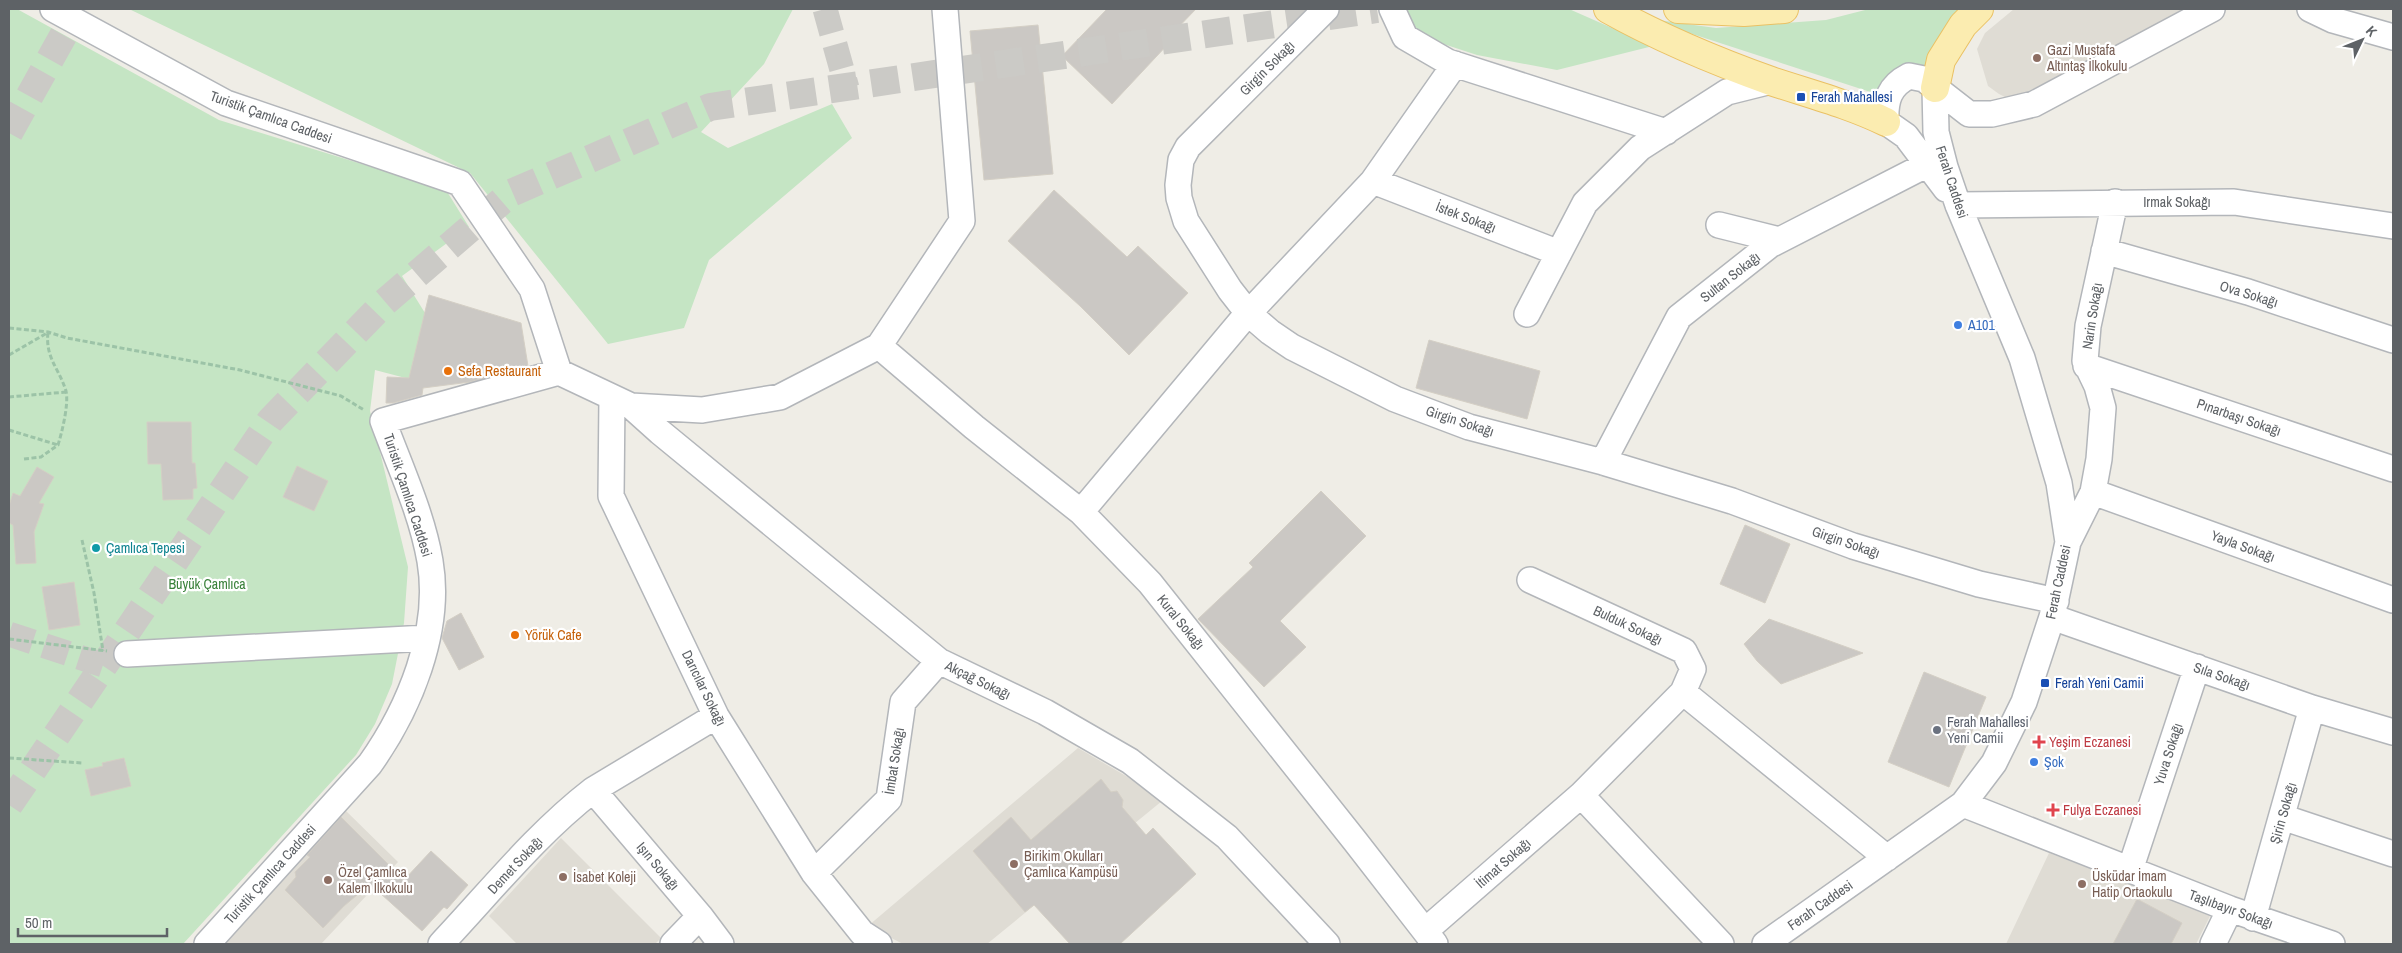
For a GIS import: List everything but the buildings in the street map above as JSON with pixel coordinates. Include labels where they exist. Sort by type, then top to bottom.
[{"type":"main road","points":[[1608,9],[1670,41],[1771,81],[1867,112],[1886,122]]},
{"type":"main road","points":[[1678,9],[1744,12],[1784,9]]},
{"type":"main road","points":[[1935,88],[1940,60],[1963,25],[1979,9]]},
{"type":"street","name":"Turistik Çamlıca Caddesi","points":[[53,9],[226,103],[460,183],[532,289],[559,372],[383,421],[418,517],[430,562],[432,599],[426,638],[416,676],[390,735],[370,764],[207,944]]},
{"type":"street","points":[[559,372],[622,402],[702,410],[780,397],[879,346],[962,221],[945,9]]},
{"type":"street","name":"Girgin Sokağı","points":[[1326,9],[1188,147],[1181,160],[1179,198],[1186,221],[1230,290],[1248,313],[1270,332],[1292,347],[1395,399],[1469,427],[1604,462],[1732,501],[1853,546],[2054,609]]},
{"type":"street","points":[[1392,9],[1405,38],[1455,64],[1666,132]]},
{"type":"street","points":[[1958,205],[1906,136],[1886,122],[1886,99],[1898,82],[1909,76],[1924,79],[1970,114],[1992,114],[2034,104],[2212,9]]},
{"type":"street","points":[[2310,9],[2333,20],[2393,37]]},
{"type":"street","points":[[1081,512],[1248,313],[1372,181],[1455,64]]},
{"type":"street","points":[[1527,314],[1585,203],[1640,148],[1728,92],[1771,81]]},
{"type":"street","name":"Ferah Caddesi","points":[[1765,944],[1963,804],[1994,764],[2024,702],[2054,609],[2068,542],[2059,483],[2022,358],[1958,205],[1936,132],[1935,88]]},
{"type":"street","name":"Sultan Sokağı","points":[[1604,462],[1679,317],[1779,240],[1928,164]]},
{"type":"street","name":"İstek Sokağı","points":[[1372,181],[1559,253]]},
{"type":"street","name":"Narin Sokağı","points":[[2068,542],[2093,492],[2099,459],[2103,408],[2097,386],[2086,366],[2088,326],[2115,202]]},
{"type":"street","name":"Irmak Sokağı","points":[[1958,205],[2234,202],[2393,226]]},
{"type":"street","points":[[1719,225],[1779,240]]},
{"type":"street","name":"Ova Sokağı","points":[[2104,251],[2248,292],[2393,340]]},
{"type":"street","name":"Kural Sokağı","points":[[879,346],[974,427],[1081,512],[1150,583],[1430,938]]},
{"type":"street","name":"Pınarbaşı Sokağı","points":[[2086,366],[2393,469]]},
{"type":"street","name":"Akçağ Sokağı","points":[[622,402],[939,661],[1045,712],[1130,761],[1227,837],[1326,944]]},
{"type":"street","name":"Darıcılar Sokağı","points":[[622,402],[611,496],[716,716],[814,873],[862,933],[879,944]]},
{"type":"street","name":"Yayla Sokağı","points":[[2093,492],[2393,600]]},
{"type":"street","name":"Bulduk Sokağı","points":[[1530,580],[1684,651],[1693,668],[1683,692]]},
{"type":"street","name":"Sıla Sokağı","points":[[2054,609],[2196,667],[2312,708],[2392,724]]},
{"type":"street","points":[[127,654],[426,638]]},
{"type":"street","name":"İmbat Sokağı","points":[[814,873],[889,799],[903,702],[939,661]]},
{"type":"street","name":"Yuva Sokağı","points":[[2130,870],[2196,667]]},
{"type":"street","points":[[1683,692],[1887,858]]},
{"type":"street","name":"İtimat Sokağı","points":[[1430,938],[1581,795],[1683,692]]},
{"type":"street","name":"Şirin Sokağı","points":[[2253,918],[2312,708]]},
{"type":"street","name":"Demet Sokağı","points":[[441,944],[563,814],[593,790],[716,716]]},
{"type":"street","name":"Işın Sokağı","points":[[593,790],[700,916],[721,944]]},
{"type":"street","points":[[1581,795],[1721,944]]},
{"type":"street","name":"Taşlıbayır Sokağı","points":[[1963,804],[2078,852],[2130,870],[2253,918],[2332,944]]},
{"type":"street","points":[[2282,817],[2393,854]]},
{"type":"street","points":[[2213,944],[2230,909]]},
{"type":"street","points":[[673,944],[700,916]]},
{"type":"path","points":[[9,328],[48,332],[68,338],[240,370],[341,396],[383,421]]},
{"type":"path","points":[[9,356],[48,332]]},
{"type":"path","points":[[24,460],[41,457],[58,445],[64,425],[66,392],[46,346],[48,332]]},
{"type":"path","points":[[9,397],[66,392]]},
{"type":"path","points":[[9,430],[58,445]]},
{"type":"path","points":[[82,540],[94,593],[103,651]]},
{"type":"path","points":[[9,639],[127,654]]},
{"type":"path","points":[[9,758],[82,763]]},
{"type":"shaded area","name":"Gazi Mustafa Altıntaş İlkokulu","points":[[2014,9],[2192,9],[2011,100],[1988,86],[1977,49],[1985,33]]},
{"type":"shaded area","name":"Birikim Okulları Çamlıca Kampüsü","points":[[1078,748],[1138,783],[1162,801],[987,944],[903,944],[868,926]]},
{"type":"shaded area","name":"Özel Çamlıca Kalem İlkokulu","points":[[343,808],[398,862],[321,944],[220,944]]},
{"type":"shaded area","name":"İsabet Koleji","points":[[561,838],[661,938],[655,944],[517,944],[489,916]]},
{"type":"shaded area","name":"Üsküdar İmam Hatip Ortaokulu","points":[[2049,853],[2211,914],[2196,944],[2006,944]]},
{"type":"green space","name":"Büyük Çamlıca","points":[[9,9],[17,9],[219,120],[446,190],[469,227],[402,276],[425,313],[417,381],[375,370],[370,411],[408,567],[404,623],[392,684],[375,724],[356,755],[183,944],[9,944]]},
{"type":"green space","points":[[129,9],[793,9],[764,64],[701,132],[728,148],[832,104],[852,138],[709,260],[684,328],[608,344],[470,173]]},
{"type":"green space","points":[[1404,9],[1569,9],[1653,46],[1557,70],[1477,55],[1407,32]]},
{"type":"green space","points":[[1869,9],[1973,9],[1935,71],[1895,100],[1643,18],[1716,28],[1826,20]]},
{"type":"tunnel","points":[[9,133],[78,9]]},
{"type":"tunnel","points":[[825,9],[847,88]]},
{"type":"tunnel","points":[[9,805],[270,421],[385,302],[511,193],[710,107],[1377,9]]},
{"type":"tunnel","points":[[9,634],[103,665]]},
{"type":"place","name":"Gazi Mustafa Altıntaş İlkokulu","points":[[2037,58]]},
{"type":"place","name":"Ferah Mahallesi","points":[[1801,97]]},
{"type":"place","name":"A101","points":[[1958,325]]},
{"type":"place","name":"Sefa Restaurant","points":[[448,371]]},
{"type":"place","name":"Çamlıca Tepesi","points":[[96,548]]},
{"type":"place","name":"Yörük Cafe","points":[[515,635]]},
{"type":"place","name":"Ferah Yeni Camii","points":[[2045,683]]},
{"type":"place","name":"Ferah Mahallesi Yeni Camii","points":[[1937,730]]},
{"type":"place","name":"Yeşim Eczanesi","points":[[2039,742]]},
{"type":"place","name":"Şok","points":[[2034,762]]},
{"type":"place","name":"Fulya Eczanesi","points":[[2053,810]]},
{"type":"place","name":"Birikim Okulları Çamlıca Kampüsü","points":[[1014,864]]},
{"type":"place","name":"İsabet Koleji","points":[[563,877]]},
{"type":"place","name":"Özel Çamlıca Kalem İlkokulu","points":[[328,880]]},
{"type":"place","name":"Üsküdar İmam Hatip Ortaokulu","points":[[2082,884]]}]
